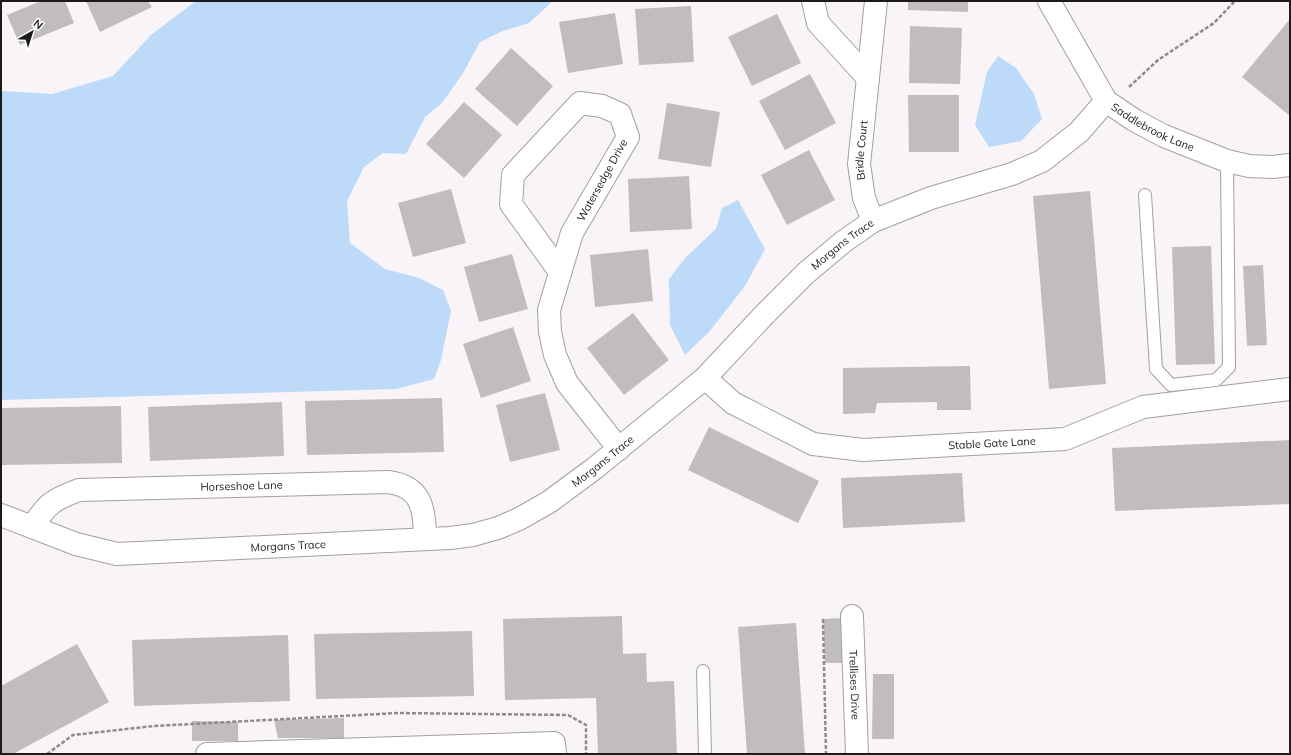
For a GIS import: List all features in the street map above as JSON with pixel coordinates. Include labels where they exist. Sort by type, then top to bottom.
[{"type":"street","points":[[813,1],[818,23],[868,78]]},
{"type":"street","name":"Bridle Court","points":[[872,221],[864,198],[859,164],[876,1]]},
{"type":"street","name":"Saddlebrook Lane","points":[[1048,1],[1106,101],[1134,120],[1164,136],[1227,161],[1249,166],[1272,167],[1290,165]]},
{"type":"street","name":"Morgans Trace","points":[[1,515],[76,544],[117,554],[425,539],[473,535],[498,528],[519,519],[549,502],[619,449],[705,378],[765,314],[806,274],[843,242],[872,221],[931,198],[1012,174],[1042,161],[1079,132],[1106,101]]},
{"type":"street","name":"Watersedge Drive","points":[[560,272],[511,204],[513,175],[580,103],[602,106],[620,114],[628,137],[572,233],[549,310],[550,332],[555,354],[567,383],[619,449]]},
{"type":"street","name":"Stable Gate Lane","points":[[705,378],[733,403],[813,444],[863,450],[1065,440],[1143,407],[1290,389]]},
{"type":"street","name":"Horseshoe Lane","points":[[32,527],[45,507],[56,498],[78,490],[388,482],[406,487],[419,500],[425,515],[425,539]]},
{"type":"street","name":"Trellises Drive","points":[[852,616],[857,754]]},
{"type":"street","points":[[207,754],[554,743],[555,754]]},
{"type":"lane","points":[[1145,195],[1156,369],[1171,385],[1216,380],[1230,367],[1227,161]]},
{"type":"lane","points":[[703,671],[705,754]]},
{"type":"path","points":[[1129,87],[1158,60],[1214,23],[1235,1]]},
{"type":"path","points":[[823,618],[826,754]]},
{"type":"path","points":[[47,754],[73,735],[154,726],[398,714],[568,716],[586,725],[586,754]]},
{"type":"water","points":[[196,1],[553,1],[529,23],[503,31],[480,42],[463,73],[442,103],[425,117],[406,154],[383,153],[364,167],[347,201],[350,243],[385,269],[419,278],[443,290],[451,311],[441,360],[434,379],[396,389],[1,400],[1,91],[52,94],[113,76],[151,35]]},
{"type":"water","points":[[998,56],[1016,68],[1034,94],[1042,119],[1021,141],[989,147],[975,125],[987,72]]},
{"type":"water","points":[[738,200],[765,249],[745,286],[709,332],[685,355],[670,325],[669,279],[686,257],[716,229],[722,208]]},
{"type":"building","points":[[41,1],[65,1],[74,23],[20,45],[7,15]]},
{"type":"building","points":[[86,1],[148,1],[152,7],[100,32]]},
{"type":"building","points":[[908,1],[968,1],[968,12],[908,10]]},
{"type":"building","points":[[691,6],[694,62],[639,65],[635,9]]},
{"type":"building","points":[[615,13],[623,64],[568,73],[559,22]]},
{"type":"building","points":[[777,14],[801,63],[752,86],[728,37]]},
{"type":"building","points":[[1290,19],[1290,116],[1242,77]]},
{"type":"building","points":[[910,26],[962,28],[960,84],[909,83]]},
{"type":"building","points":[[511,48],[553,86],[517,126],[475,89]]},
{"type":"building","points":[[810,74],[836,123],[785,150],[759,101]]},
{"type":"building","points":[[908,95],[959,95],[959,152],[909,152]]},
{"type":"building","points":[[464,102],[502,135],[464,178],[426,144]]},
{"type":"building","points":[[667,103],[720,112],[711,167],[658,159]]},
{"type":"building","points":[[809,150],[835,200],[787,225],[761,175]]},
{"type":"building","points":[[689,176],[692,229],[630,232],[628,179]]},
{"type":"building","points":[[451,189],[466,243],[413,257],[398,203]]},
{"type":"building","points":[[1090,191],[1106,384],[1049,389],[1033,196]]},
{"type":"building","points":[[1211,246],[1215,364],[1176,365],[1172,247]]},
{"type":"building","points":[[648,249],[653,301],[595,307],[590,255]]},
{"type":"building","points":[[512,254],[528,309],[479,322],[464,267]]},
{"type":"building","points":[[1263,265],[1267,345],[1247,346],[1243,266]]},
{"type":"building","points":[[633,313],[669,360],[624,395],[587,348]]},
{"type":"building","points":[[513,327],[531,381],[481,398],[463,344]]},
{"type":"building","points":[[970,366],[971,410],[937,410],[937,402],[877,403],[875,413],[843,414],[843,368]]},
{"type":"building","points":[[545,393],[560,450],[510,462],[496,405]]},
{"type":"building","points":[[442,398],[444,452],[307,455],[305,401]]},
{"type":"building","points":[[282,402],[284,456],[150,461],[148,407]]},
{"type":"building","points":[[121,406],[122,463],[1,465],[1,408]]},
{"type":"building","points":[[709,427],[819,481],[798,523],[688,470]]},
{"type":"building","points":[[1290,440],[1290,504],[1115,511],[1112,448]]},
{"type":"building","points":[[962,473],[965,522],[843,528],[841,478]]},
{"type":"building","points":[[622,616],[623,654],[646,653],[647,682],[674,681],[677,754],[598,754],[596,698],[505,700],[503,619]]},
{"type":"building","points":[[842,618],[843,663],[825,663],[823,619]]},
{"type":"building","points":[[796,623],[805,754],[747,754],[738,627]]},
{"type":"building","points":[[472,631],[474,696],[316,699],[314,634]]},
{"type":"building","points":[[288,635],[290,701],[134,706],[132,640]]},
{"type":"building","points":[[77,644],[109,702],[13,754],[1,754],[1,686]]},
{"type":"building","points":[[873,674],[894,674],[894,739],[872,739]]},
{"type":"building","points":[[344,718],[344,738],[278,738],[274,720]]},
{"type":"building","points":[[192,721],[238,722],[238,741],[192,741]]}]
